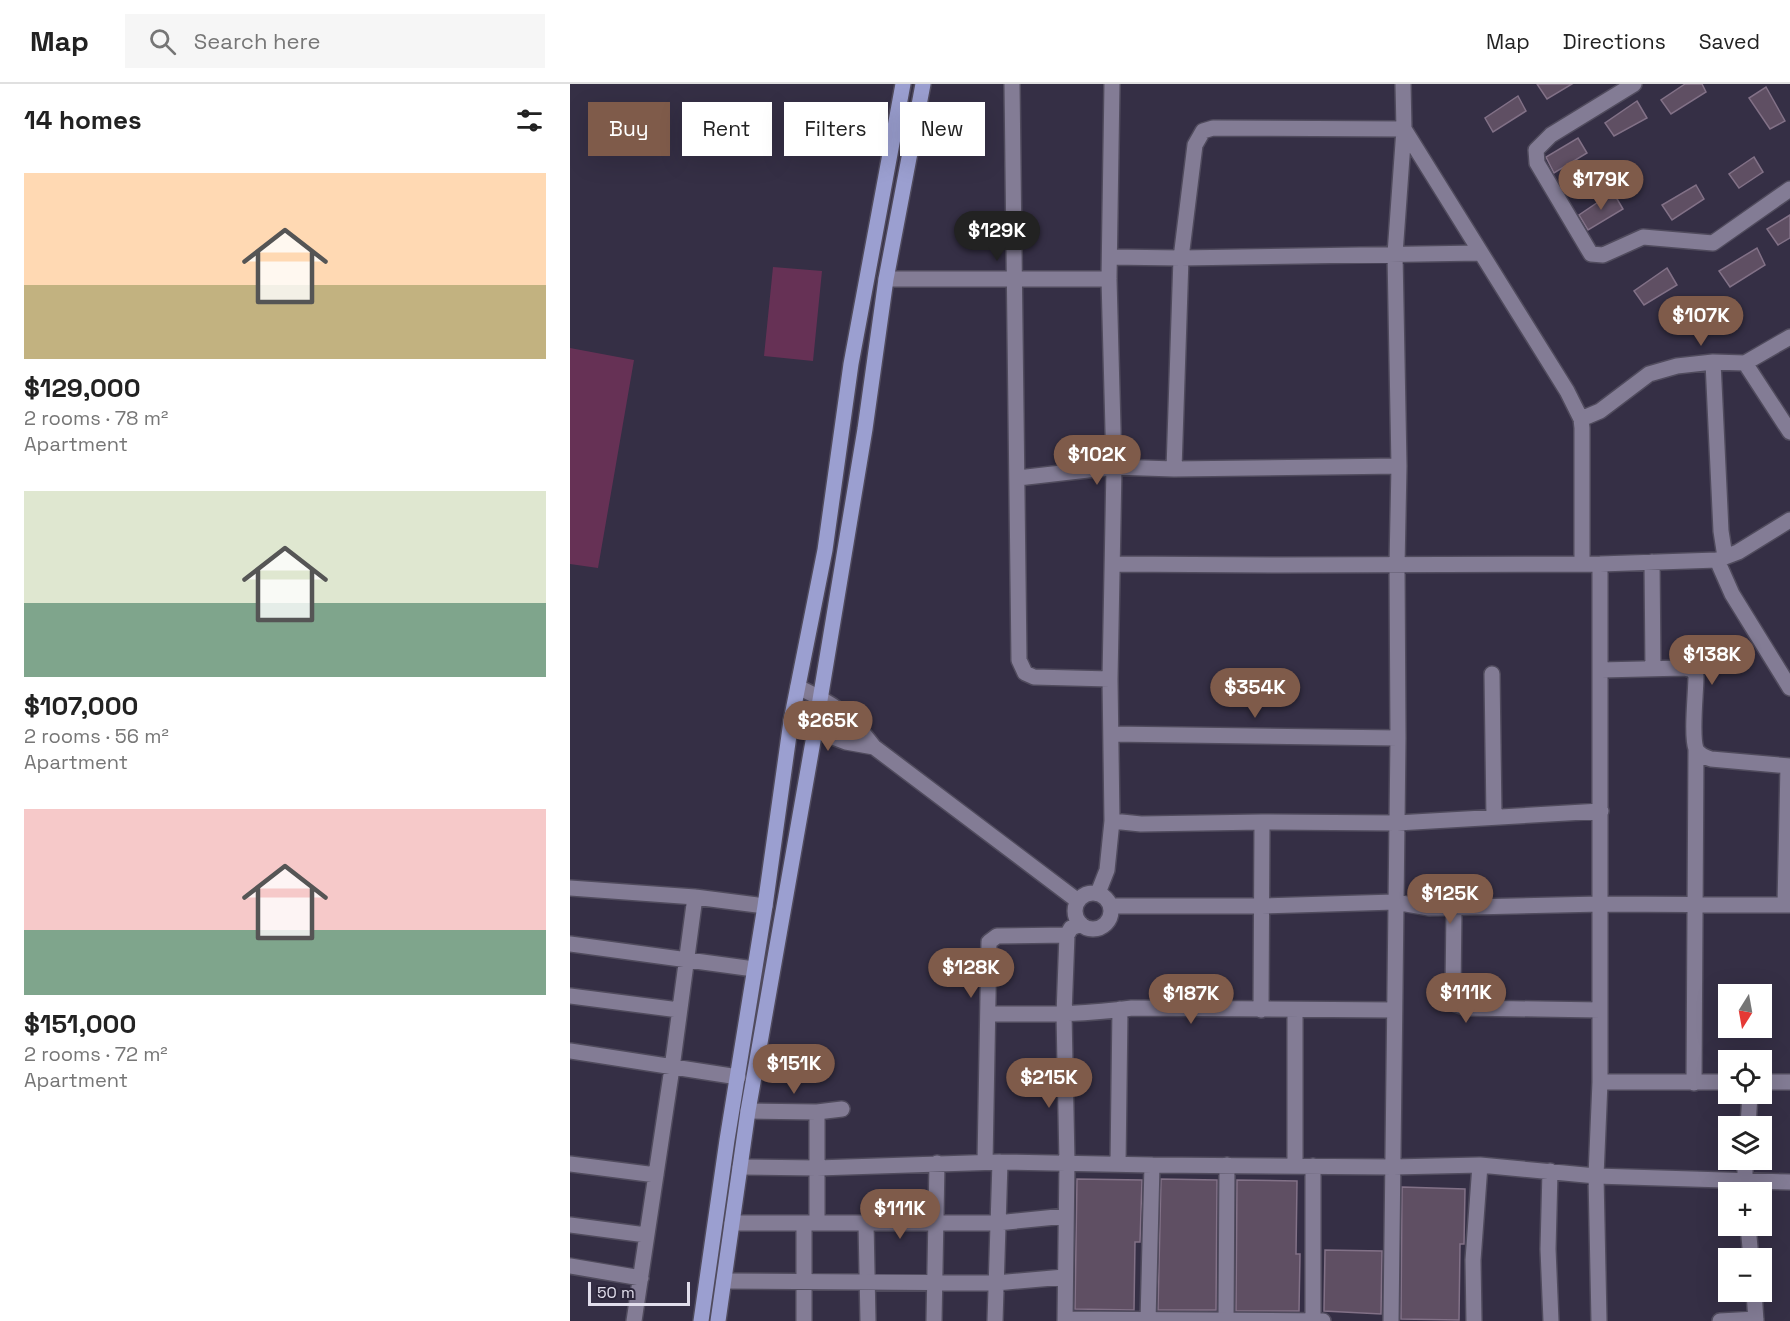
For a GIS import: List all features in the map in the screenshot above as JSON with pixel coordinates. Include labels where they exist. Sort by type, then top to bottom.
[{"type":"main road","points":[[701,1321],[791,721],[825,550],[851,364],[903,84]]},
{"type":"main road","points":[[718,1321],[748,1111],[816,730],[865,429],[886,279],[923,84]]},
{"type":"street","points":[[1012,84],[1019,660],[1025,673],[1034,677],[1110,680]]},
{"type":"street","points":[[1098,894],[1107,870],[1112,822],[1110,680],[1114,467],[1109,279],[1112,84]]},
{"type":"street","points":[[1391,1321],[1398,738],[1399,466],[1395,254],[1404,129],[1403,84]]},
{"type":"street","points":[[1634,84],[1551,135],[1536,150],[1537,163],[1591,254],[1603,255],[1643,237],[1713,243],[1790,189]]},
{"type":"street","points":[[1174,470],[1181,258],[1195,145],[1203,131],[1213,128],[1404,129]]},
{"type":"street","points":[[1404,129],[1574,402],[1581,419],[1582,563]]},
{"type":"street","points":[[1110,257],[1480,253]]},
{"type":"street","points":[[886,279],[1109,279]]},
{"type":"street","points":[[1581,419],[1608,406],[1649,374],[1677,366],[1713,362],[1745,363],[1790,338]]},
{"type":"street","points":[[1713,362],[1721,559],[1732,594],[1790,688]]},
{"type":"street","points":[[1745,363],[1790,432]]},
{"type":"street","points":[[1018,478],[1114,467],[1174,470],[1399,466]]},
{"type":"street","points":[[1113,564],[1600,564],[1721,559],[1738,552],[1790,520]]},
{"type":"street","points":[[1652,562],[1653,669]]},
{"type":"street","points":[[1599,1321],[1596,1176],[1600,1082],[1600,564]]},
{"type":"street","points":[[1600,670],[1684,668],[1693,670],[1696,676],[1694,1083]]},
{"type":"street","points":[[1492,674],[1494,817]]},
{"type":"street","points":[[798,687],[837,707],[857,724],[874,747],[1078,901]]},
{"type":"street","points":[[791,721],[846,742],[874,747]]},
{"type":"street","points":[[1111,734],[1398,738]]},
{"type":"street","points":[[1111,906],[1261,906],[1395,902],[1429,908],[1601,904],[1787,905],[1789,766],[1711,759],[1702,756],[1696,749]]},
{"type":"street","points":[[1112,822],[1141,824],[1397,823],[1601,811]]},
{"type":"street","points":[[1261,1010],[1262,822]]},
{"type":"street","points":[[570,888],[695,897],[765,906]]},
{"type":"street","points":[[1090,893],[1098,894],[1106,898],[1111,906],[1111,916],[1107,924],[1099,929],[1089,929],[1076,917],[1075,909],[1078,901],[1090,893]]},
{"type":"street","points":[[634,1321],[695,897]]},
{"type":"street","points":[[1454,908],[1453,990],[1455,1004],[1467,1008],[1600,1010]]},
{"type":"street","points":[[1081,924],[1071,928],[1067,935],[1064,1014],[1067,1162],[1065,1320],[1323,1321]]},
{"type":"street","points":[[984,1162],[988,1014],[987,946],[992,938],[1067,935]]},
{"type":"street","points":[[570,944],[754,969]]},
{"type":"street","points":[[570,996],[679,1011]]},
{"type":"street","points":[[988,1014],[1064,1014],[1132,1008],[1394,1010]]},
{"type":"street","points":[[1118,1164],[1120,1009]]},
{"type":"street","points":[[1295,1010],[1295,1166]]},
{"type":"street","points":[[570,1052],[738,1077]]},
{"type":"street","points":[[1600,1082],[1718,1082]]},
{"type":"street","points":[[1772,1082],[1790,1082]]},
{"type":"street","points":[[748,1111],[817,1112],[842,1109]]},
{"type":"street","points":[[804,1321],[804,1281],[817,1168],[817,1112]]},
{"type":"street","points":[[740,1167],[817,1168],[984,1162],[1393,1167],[1480,1165],[1718,1184]]},
{"type":"street","points":[[995,1321],[1000,1162]]},
{"type":"street","points":[[934,1321],[937,1163]]},
{"type":"street","points":[[570,1164],[656,1175]]},
{"type":"street","points":[[1148,1320],[1152,1165]]},
{"type":"street","points":[[1226,1321],[1227,1165]]},
{"type":"street","points":[[1474,1321],[1473,1260],[1480,1165]]},
{"type":"street","points":[[1312,1166],[1313,1321]]},
{"type":"street","points":[[1550,1171],[1548,1249],[1551,1321]]},
{"type":"street","points":[[1772,1184],[1790,1182]]},
{"type":"street","points":[[732,1223],[997,1223],[1066,1216]]},
{"type":"street","points":[[866,1223],[868,1321]]},
{"type":"street","points":[[570,1225],[646,1235]]},
{"type":"street","points":[[570,1266],[641,1278]]},
{"type":"street","points":[[724,1281],[996,1283],[1064,1277]]},
{"type":"street","points":[[1720,1321],[1756,1320],[1755,1302]]},
{"type":"shaded area","points":[[773,267],[822,271],[813,361],[764,356]]},
{"type":"shaded area","points":[[570,348],[634,360],[598,568],[570,564]]},
{"type":"building","points":[[1537,84],[1572,84],[1547,99]]},
{"type":"building","points":[[1685,84],[1702,84],[1706,92],[1671,114],[1661,100]]},
{"type":"building","points":[[1766,87],[1785,121],[1770,129],[1749,98]]},
{"type":"building","points":[[1518,96],[1526,111],[1493,132],[1485,118]]},
{"type":"building","points":[[1637,101],[1647,118],[1614,136],[1605,123]]},
{"type":"building","points":[[1578,138],[1587,153],[1554,173],[1546,157]]},
{"type":"building","points":[[1754,157],[1763,172],[1739,188],[1729,174]]},
{"type":"building","points":[[1696,185],[1704,199],[1672,220],[1662,205]]},
{"type":"building","points":[[1613,192],[1623,209],[1588,230],[1579,215]]},
{"type":"building","points":[[1790,215],[1790,238],[1778,245],[1767,229]]},
{"type":"building","points":[[1757,248],[1765,265],[1730,287],[1719,271]]},
{"type":"building","points":[[1667,268],[1677,285],[1644,305],[1634,291]]},
{"type":"building","points":[[1077,1179],[1142,1180],[1140,1242],[1135,1242],[1134,1310],[1075,1309]]},
{"type":"building","points":[[1161,1179],[1217,1180],[1216,1310],[1158,1310]]},
{"type":"building","points":[[1237,1180],[1297,1181],[1296,1254],[1300,1254],[1299,1311],[1236,1311]]},
{"type":"building","points":[[1402,1187],[1465,1189],[1464,1244],[1460,1244],[1459,1320],[1401,1319]]},
{"type":"building","points":[[1325,1250],[1382,1251],[1381,1314],[1324,1311]]}]
